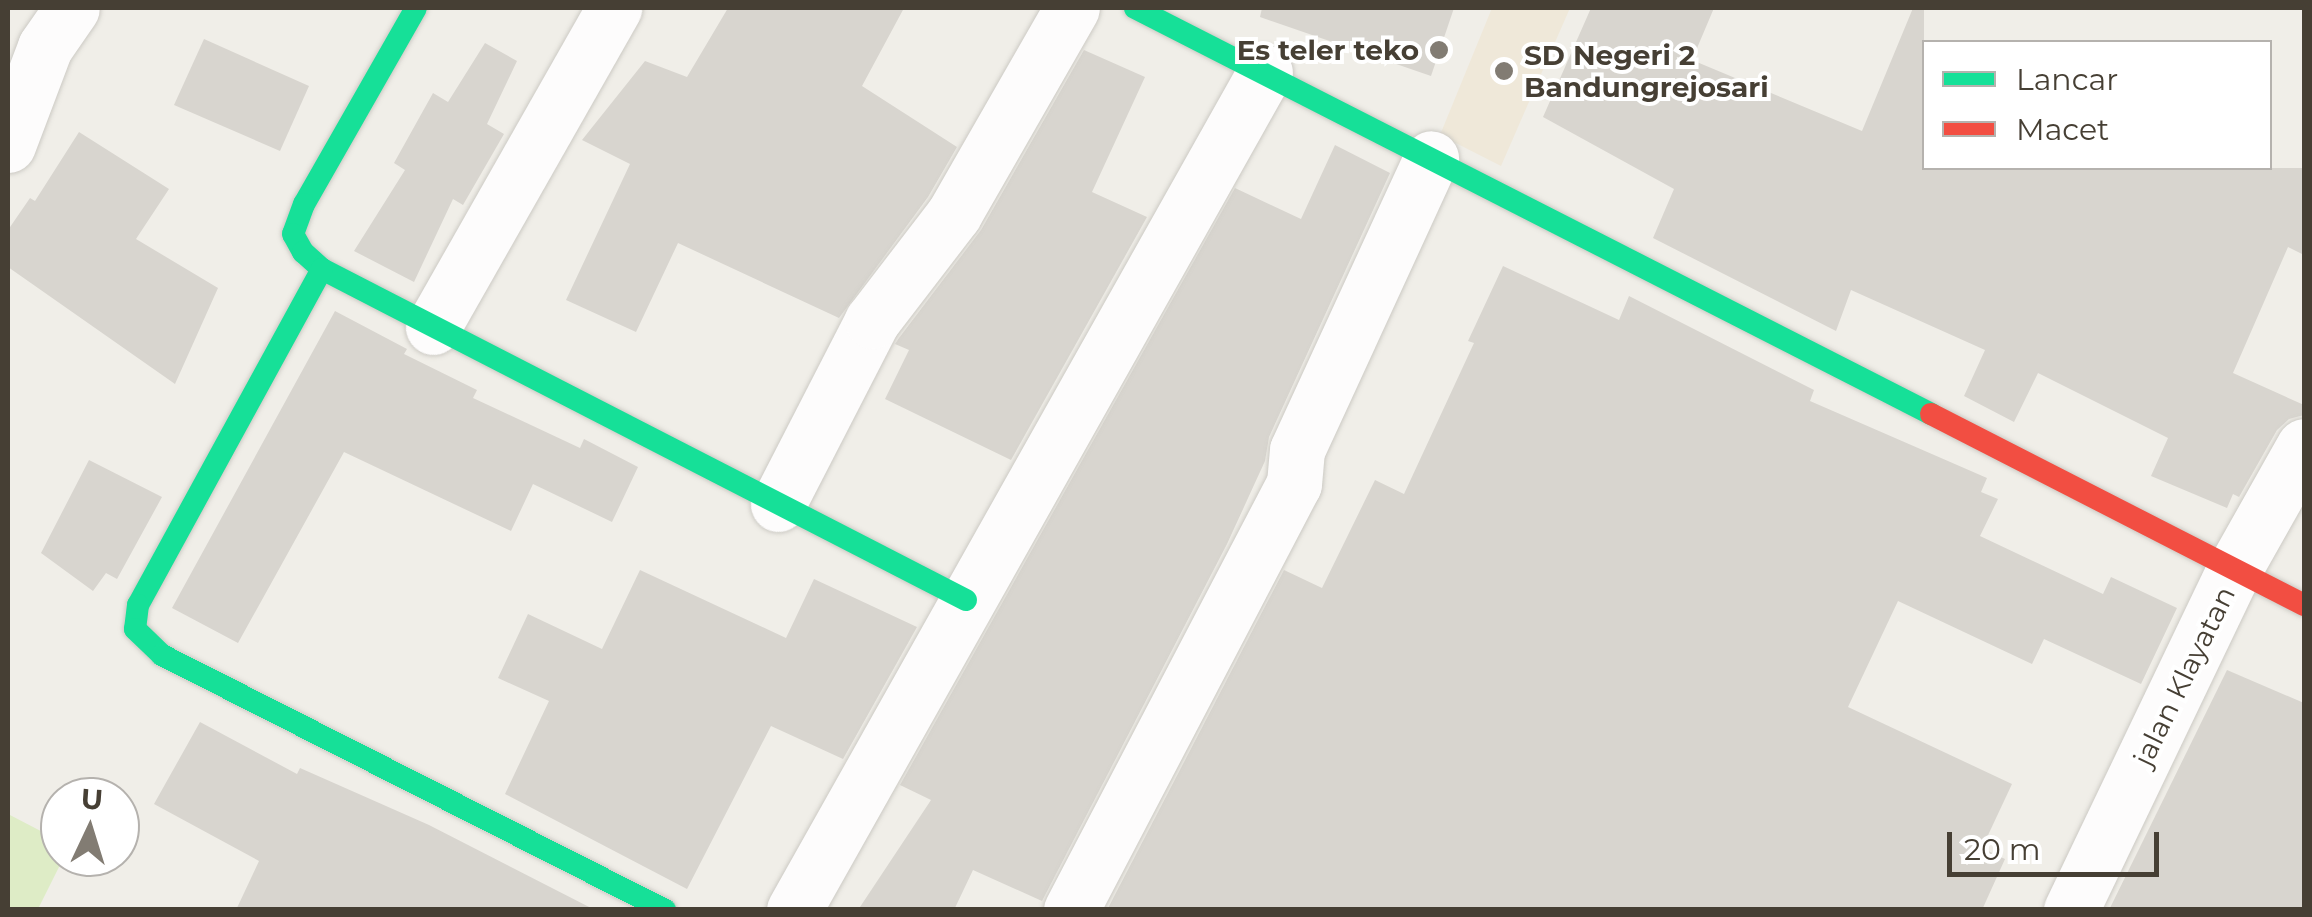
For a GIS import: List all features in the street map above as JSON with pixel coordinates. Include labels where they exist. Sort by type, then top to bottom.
[{"type":"street","points":[[8,145],[45,47],[72,8]]},
{"type":"street","points":[[416,8],[304,204],[293,234],[303,252],[322,269],[966,600]]},
{"type":"street","points":[[434,327],[614,8]]},
{"type":"street","points":[[778,504],[872,322],[954,214],[1072,8]]},
{"type":"street","points":[[1135,8],[2304,605]]},
{"type":"street","points":[[794,910],[1265,72]]},
{"type":"street","points":[[1071,910],[1294,484],[1296,450],[1431,158]]},
{"type":"street","points":[[322,269],[138,604],[136,629],[162,655],[666,910]]},
{"type":"street","name":"jalan Klayatan","points":[[2072,910],[2234,570],[2304,446]]},
{"type":"shaded area","name":"SD Negeri 2 Bandungrejosari","points":[[1492,8],[1570,8],[1501,166],[1440,135]]},
{"type":"green space","points":[[8,814],[40,831],[40,877],[54,877],[38,909],[8,909]]},
{"type":"building","points":[[728,8],[904,8],[862,86],[957,147],[928,197],[839,318],[678,243],[636,332],[566,300],[630,164],[582,140],[645,61],[687,77]]},
{"type":"building","points":[[1262,8],[1454,8],[1431,76],[1260,17]]},
{"type":"building","points":[[1591,8],[1714,8],[1692,60],[1862,131],[1913,8],[1924,8],[1922,170],[2304,168],[2304,255],[2288,247],[2233,373],[2304,405],[2304,415],[2289,419],[2277,430],[2239,497],[2233,494],[2227,508],[2151,476],[2168,438],[2038,373],[2014,422],[1964,396],[1985,350],[1851,290],[1836,331],[1653,238],[1674,189],[1543,117]]},
{"type":"building","points":[[204,39],[309,86],[280,151],[174,105]]},
{"type":"building","points":[[485,43],[517,61],[487,124],[504,134],[463,205],[453,199],[414,282],[354,251],[405,170],[394,163],[433,93],[448,102]]},
{"type":"building","points":[[1084,50],[1145,77],[1092,192],[1147,217],[1011,460],[885,399],[909,350],[895,344],[981,230]]},
{"type":"building","points":[[79,132],[169,189],[136,239],[218,288],[175,384],[8,267],[8,230],[30,198],[35,201]]},
{"type":"building","points":[[1335,145],[1390,173],[1269,437],[1265,461],[1227,544],[1042,901],[973,870],[954,910],[858,910],[931,800],[900,785],[1235,188],[1301,219]]},
{"type":"building","points":[[1503,266],[1619,320],[1629,296],[1814,390],[1810,401],[1987,478],[1981,492],[1998,499],[1980,536],[2103,594],[2111,577],[2177,608],[2141,684],[2044,639],[2032,664],[1898,601],[1848,707],[2012,784],[1982,848],[2005,859],[1982,910],[1107,910],[1284,570],[1322,588],[1375,480],[1404,494],[1474,343],[1468,341]]},
{"type":"building","points":[[335,311],[407,349],[404,354],[477,390],[473,398],[580,448],[584,439],[638,467],[612,522],[533,484],[511,531],[344,452],[238,643],[172,608]]},
{"type":"building","points":[[89,460],[162,497],[117,579],[106,573],[93,591],[41,553]]},
{"type":"building","points":[[640,570],[786,638],[814,579],[917,627],[843,759],[771,726],[687,889],[505,794],[549,701],[498,678],[528,614],[602,649]]},
{"type":"building","points":[[2227,670],[2304,703],[2304,910],[2109,910]]},
{"type":"building","points":[[200,722],[297,774],[300,768],[429,825],[595,910],[236,910],[259,861],[154,804]]},
{"type":"traffic: fast","points":[[416,8],[304,204],[293,234],[303,252],[322,269],[966,600]]},
{"type":"traffic: fast","points":[[1135,8],[1931,414]]},
{"type":"traffic: fast","points":[[322,269],[138,605],[135,629],[162,655],[665,910]]},
{"type":"traffic: jam","points":[[1931,414],[2304,605]]},
{"type":"place","name":"Es teler teko","points":[[1439,50]]},
{"type":"place","name":"SD Negeri 2 Bandungrejosari","points":[[1504,71]]}]
